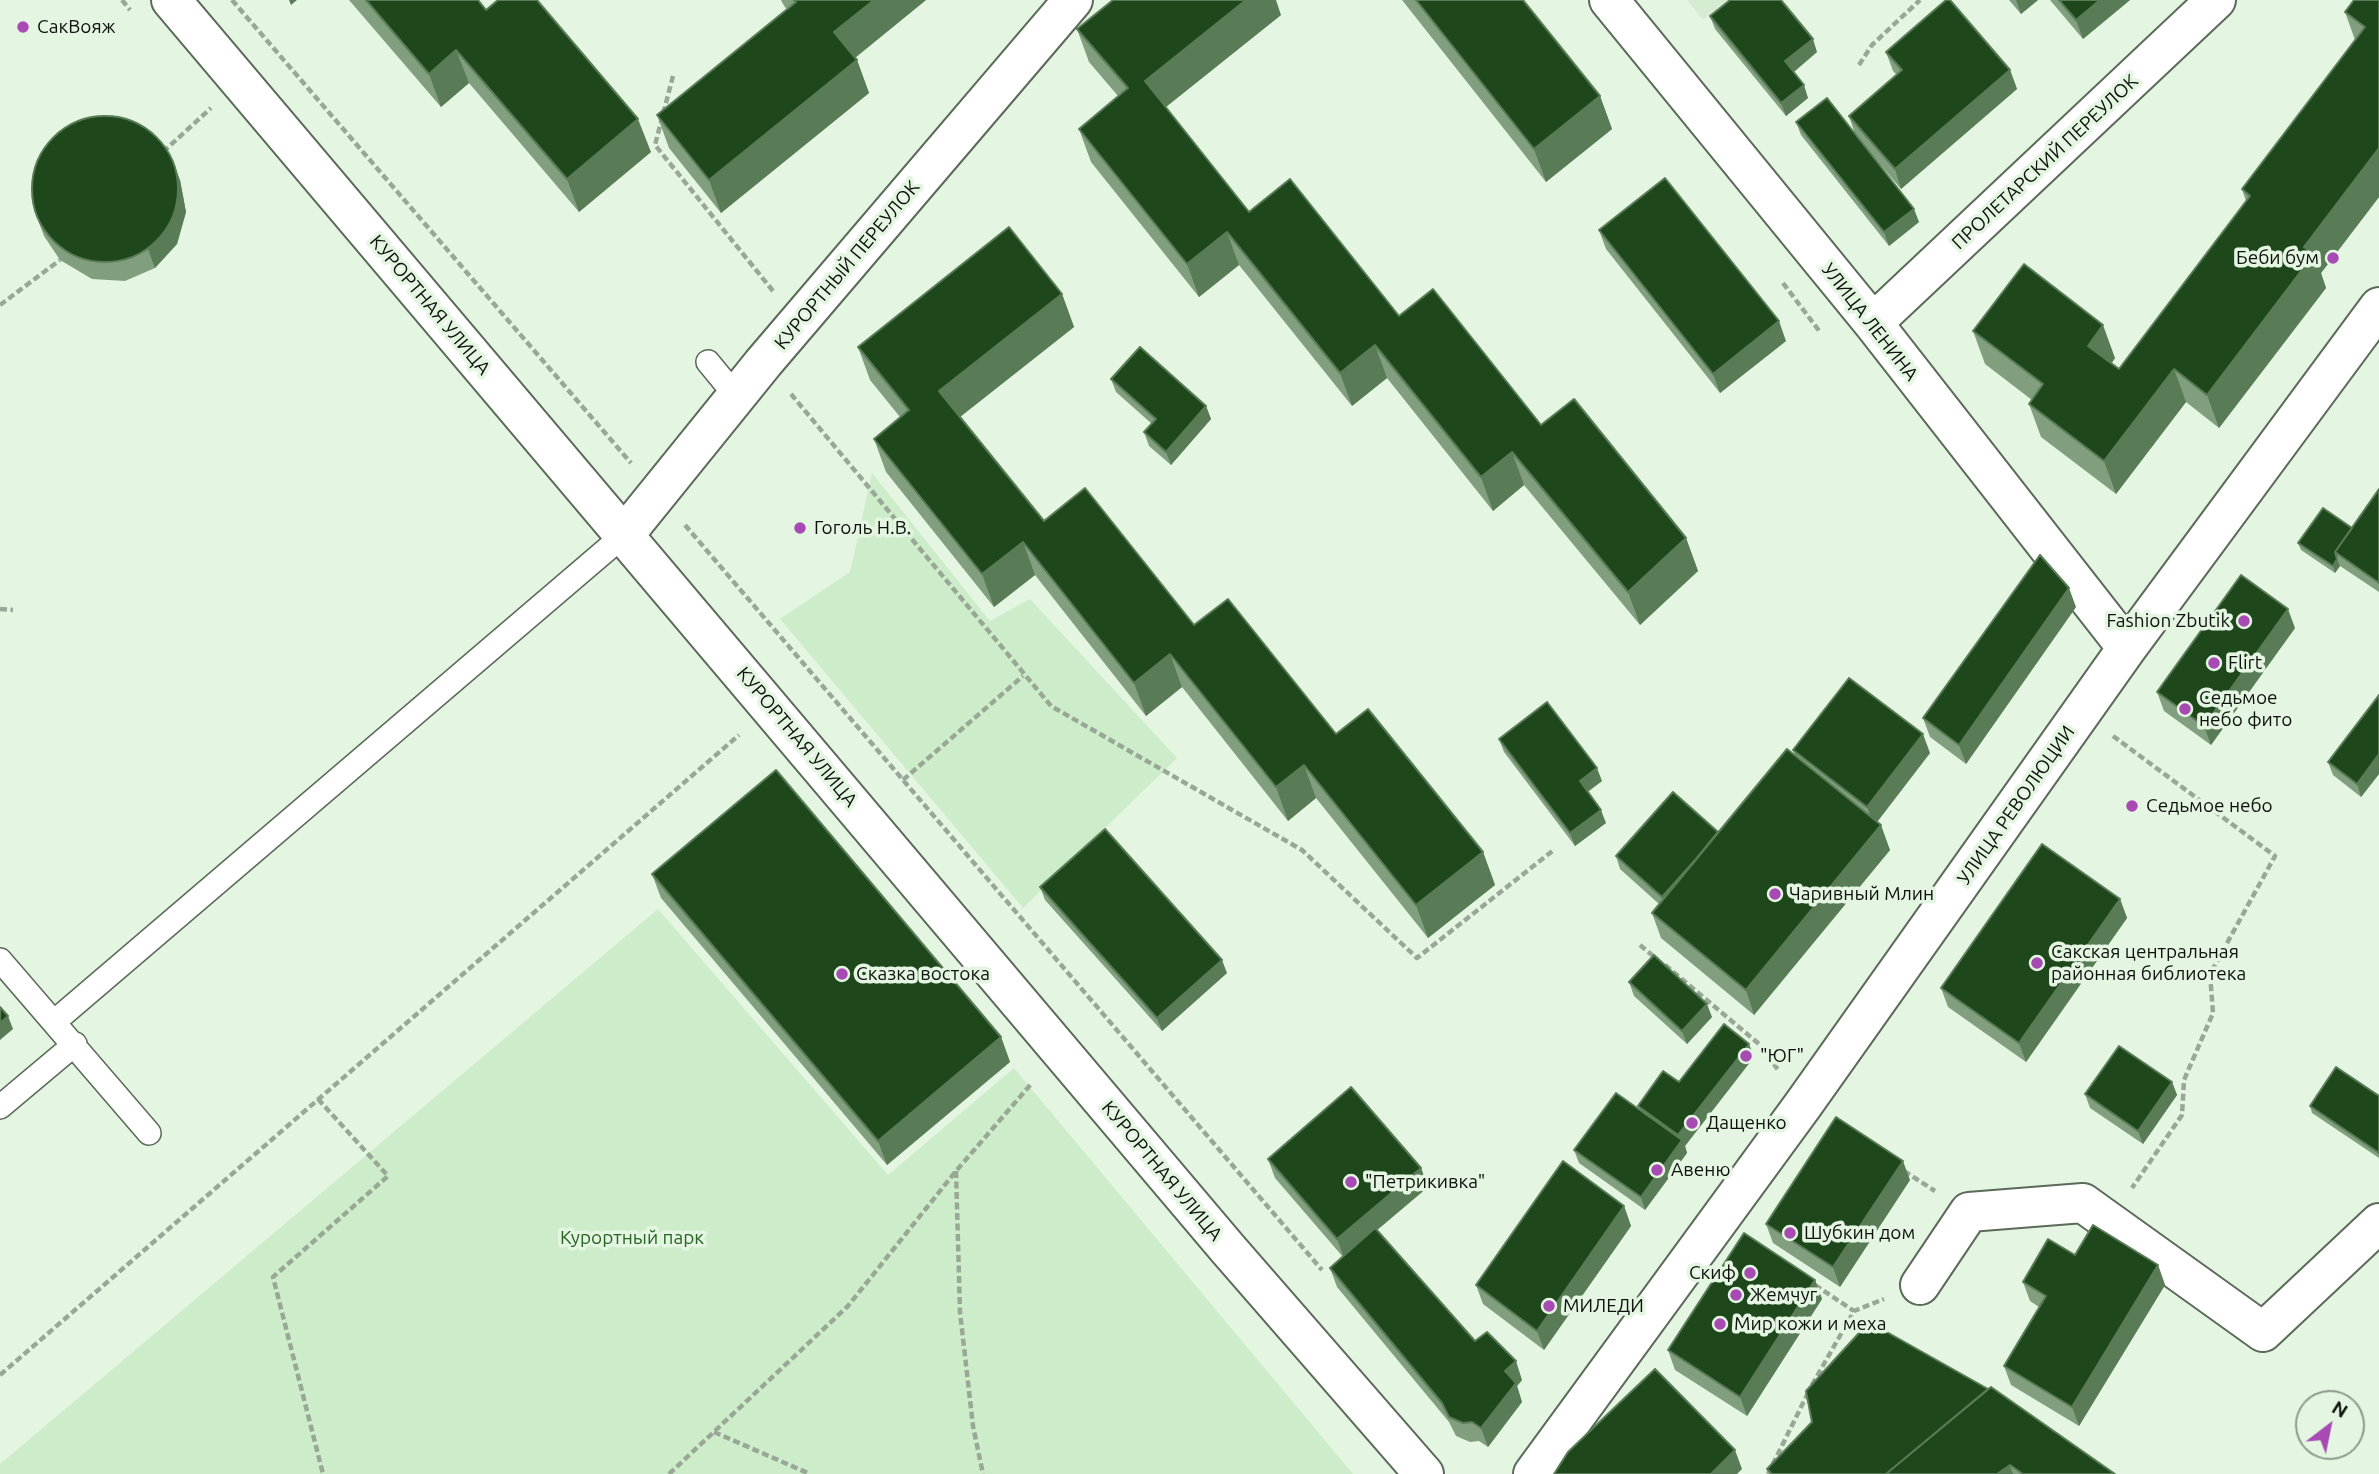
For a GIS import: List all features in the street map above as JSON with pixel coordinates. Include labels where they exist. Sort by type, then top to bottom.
[{"type":"street","name":"КУРОРТНАЯ УЛИЦА","points":[[171,0],[1228,1249],[1424,1474]]},
{"type":"street","name":"КУРОРТНЫЙ ПЕРЕУЛОК","points":[[625,534],[764,362],[1073,0]]},
{"type":"street","name":"УЛИЦА ЛЕНИНА","points":[[1609,0],[1872,323],[2127,648]]},
{"type":"street","name":"ПРОЛЕТАРСКИЙ ПЕРЕУЛОК","points":[[1872,323],[2216,0]]},
{"type":"street","name":"УЛИЦА РЕВОЛЮЦИИ","points":[[1533,1474],[1803,1105],[2127,648],[2375,320]]},
{"type":"street","points":[[1920,1285],[1969,1212],[2083,1203],[2263,1332],[2379,1223]]},
{"type":"lane","points":[[708,362],[736,396]]},
{"type":"lane","points":[[54,1022],[625,534]]},
{"type":"lane","points":[[0,960],[149,1133]]},
{"type":"lane","points":[[0,1107],[75,1044]]},
{"type":"path","points":[[232,0],[1322,1270]]},
{"type":"path","points":[[1859,65],[1872,45],[1920,0]]},
{"type":"path","points":[[673,76],[655,145],[778,298]]},
{"type":"path","points":[[161,153],[240,82]]},
{"type":"path","points":[[0,304],[60,260]]},
{"type":"path","points":[[764,362],[1023,676],[1051,706],[1302,850],[1417,958],[1555,849]]},
{"type":"path","points":[[0,609],[13,610]]},
{"type":"path","points":[[903,780],[1023,676]]},
{"type":"path","points":[[0,1375],[772,708]]},
{"type":"path","points":[[2082,713],[2276,856],[2210,974],[2213,1013],[2184,1080],[2182,1115],[2108,1221]]},
{"type":"path","points":[[669,1474],[848,1306],[956,1171],[1061,1050]]},
{"type":"path","points":[[318,1099],[388,1176],[273,1277],[323,1474]]},
{"type":"path","points":[[956,1171],[960,1312],[973,1426],[983,1474]]},
{"type":"path","points":[[1768,1474],[1796,1414],[1854,1311],[1809,1281]]},
{"type":"path","points":[[713,1432],[810,1474]]},
{"type":"shaded area","points":[[1687,0],[1727,0],[1703,20]]},
{"type":"green space","points":[[872,473],[990,621],[1030,599],[1177,758],[1023,908],[780,619],[850,572]]},
{"type":"green space","name":"Курортный парк","points":[[658,909],[888,1175],[1014,1068],[1353,1474],[0,1474],[0,1464]]},
{"type":"building","points":[[366,0],[478,0],[486,10],[498,0],[537,0],[638,119],[567,179],[456,50],[429,74]]},
{"type":"building","points":[[794,0],[874,0],[834,32],[857,60],[709,180],[657,115],[796,2]]},
{"type":"building","points":[[1113,0],[1246,0],[1145,81],[1249,212],[1290,179],[1399,316],[1433,289],[1541,425],[1574,399],[1686,538],[1628,592],[1512,452],[1481,477],[1375,345],[1340,373],[1227,232],[1187,264],[1079,129],[1128,88],[1077,29]]},
{"type":"building","points":[[1416,0],[1523,0],[1600,96],[1534,149]]},
{"type":"building","points":[[1730,0],[1781,0],[1813,39],[1785,61],[1804,85],[1781,103],[1710,16]]},
{"type":"building","points":[[1946,0],[1950,0],[2010,70],[1895,169],[1849,116],[1902,70],[1886,52]]},
{"type":"building","points":[[2059,0],[2100,0],[2076,20]]},
{"type":"building","points":[[2354,0],[2379,0],[2379,148],[2304,247],[2314,254],[2207,395],[2174,369],[2104,461],[2029,404],[2043,384],[1973,331],[2024,264],[2103,325],[2088,346],[2119,369],[2250,196],[2242,189],[2365,27],[2345,12]]},
{"type":"building","points":[[1827,98],[1914,209],[1884,232],[1796,122]]},
{"type":"building","points":[[105,116],[133,122],[156,138],[172,161],[178,189],[172,217],[156,240],[133,256],[105,262],[77,256],[54,240],[38,217],[32,189],[38,161],[54,138],[77,122]]},
{"type":"building","points":[[1665,178],[1779,321],[1713,374],[1599,230]]},
{"type":"building","points":[[1009,227],[1062,294],[939,391],[1044,521],[1085,488],[1194,625],[1228,599],[1336,734],[1368,709],[1483,852],[1416,905],[1304,765],[1276,787],[1170,654],[1134,683],[1023,542],[982,574],[874,439],[909,410],[858,347]]},
{"type":"building","points":[[1140,347],[1206,406],[1166,452],[1144,432],[1156,419],[1111,379]]},
{"type":"building","points":[[2379,489],[2379,583],[2335,552]]},
{"type":"building","points":[[2323,508],[2352,528],[2335,552],[2337,559],[2333,566],[2298,543]]},
{"type":"building","points":[[2040,555],[2069,588],[1959,745],[1923,718]]},
{"type":"building","points":[[2241,575],[2288,609],[2204,726],[2157,692]]},
{"type":"building","points":[[1849,678],[1923,734],[1867,807],[1793,750]]},
{"type":"building","points":[[2379,695],[2379,754],[2357,784],[2328,762]]},
{"type":"building","points":[[1547,702],[1597,768],[1580,781],[1601,810],[1570,833],[1499,739]]},
{"type":"building","name":"Чаривный Млин","points":[[1787,749],[1881,825],[1746,990],[1652,913]]},
{"type":"building","points":[[776,770],[1001,1037],[878,1141],[652,874]]},
{"type":"building","points":[[1673,792],[1718,832],[1662,897],[1616,856]]},
{"type":"building","points":[[1105,829],[1222,960],[1157,1018],[1040,887]]},
{"type":"building","name":"Сакская центральная районная библиотека","points":[[2042,844],[2120,899],[2019,1043],[1941,988]]},
{"type":"building","points":[[1654,955],[1707,1004],[1682,1031],[1629,982]]},
{"type":"building","points":[[0,1007],[8,1016],[0,1023]]},
{"type":"building","points":[[1724,1024],[1749,1044],[1678,1135],[1638,1106],[1663,1071],[1679,1082]]},
{"type":"building","points":[[2119,1046],[2172,1082],[2138,1131],[2085,1094]]},
{"type":"building","points":[[2336,1067],[2379,1096],[2379,1153],[2310,1106]]},
{"type":"building","name":"\"Петрикивка\"","points":[[1351,1087],[1421,1168],[1337,1239],[1268,1159]]},
{"type":"building","points":[[1616,1093],[1682,1140],[1641,1197],[1574,1150]]},
{"type":"building","points":[[1836,1117],[1903,1161],[1833,1267],[1766,1224]]},
{"type":"building","points":[[1563,1161],[1624,1206],[1537,1331],[1476,1285]]},
{"type":"building","points":[[2093,1225],[2158,1265],[2072,1407],[2004,1366],[2046,1296],[2023,1282],[2048,1239],[2075,1255]]},
{"type":"building","points":[[1375,1228],[1475,1341],[1487,1332],[1516,1361],[1505,1371],[1516,1383],[1481,1428],[1472,1422],[1463,1423],[1449,1417],[1442,1403],[1330,1268]]},
{"type":"building","points":[[1744,1233],[1815,1280],[1740,1397],[1668,1350]]},
{"type":"building","points":[[1869,1322],[1988,1389],[1886,1474],[1772,1474],[1767,1469],[1812,1422],[1806,1391]]},
{"type":"building","points":[[1655,1369],[1735,1450],[1711,1474],[1554,1474],[1568,1452]]},
{"type":"building","points":[[1991,1387],[2115,1474],[2023,1474],[2010,1465],[1997,1474],[1886,1474]]},
{"type":"place","name":"СакВояж","points":[[23,27]]},
{"type":"place","name":"Беби бум","points":[[2333,258]]},
{"type":"place","name":"Гоголь Н.В.","points":[[800,528]]},
{"type":"place","name":"Fashion Zbutik","points":[[2244,621]]},
{"type":"place","name":"Flirt","points":[[2214,663]]},
{"type":"place","name":"Седьмое небо фито","points":[[2185,709]]},
{"type":"place","name":"Седьмое небо","points":[[2132,806]]},
{"type":"place","name":"Чаривный Млин","points":[[1775,894]]},
{"type":"place","name":"Сакская центральная районная библиотека","points":[[2037,963]]},
{"type":"place","name":"Сказка востока","points":[[842,974]]},
{"type":"place","name":"\"ЮГ\"","points":[[1746,1056]]},
{"type":"place","name":"Дащенко","points":[[1692,1123]]},
{"type":"place","name":"Авеню","points":[[1657,1170]]},
{"type":"place","name":"\"Петрикивка\"","points":[[1351,1182]]},
{"type":"place","name":"Шубкин дом","points":[[1790,1233]]},
{"type":"place","name":"Скиф","points":[[1750,1273]]},
{"type":"place","name":"Жемчуг","points":[[1736,1295]]},
{"type":"place","name":"МИЛЕДИ","points":[[1549,1306]]},
{"type":"place","name":"Мир кожи и меха","points":[[1720,1324]]}]
